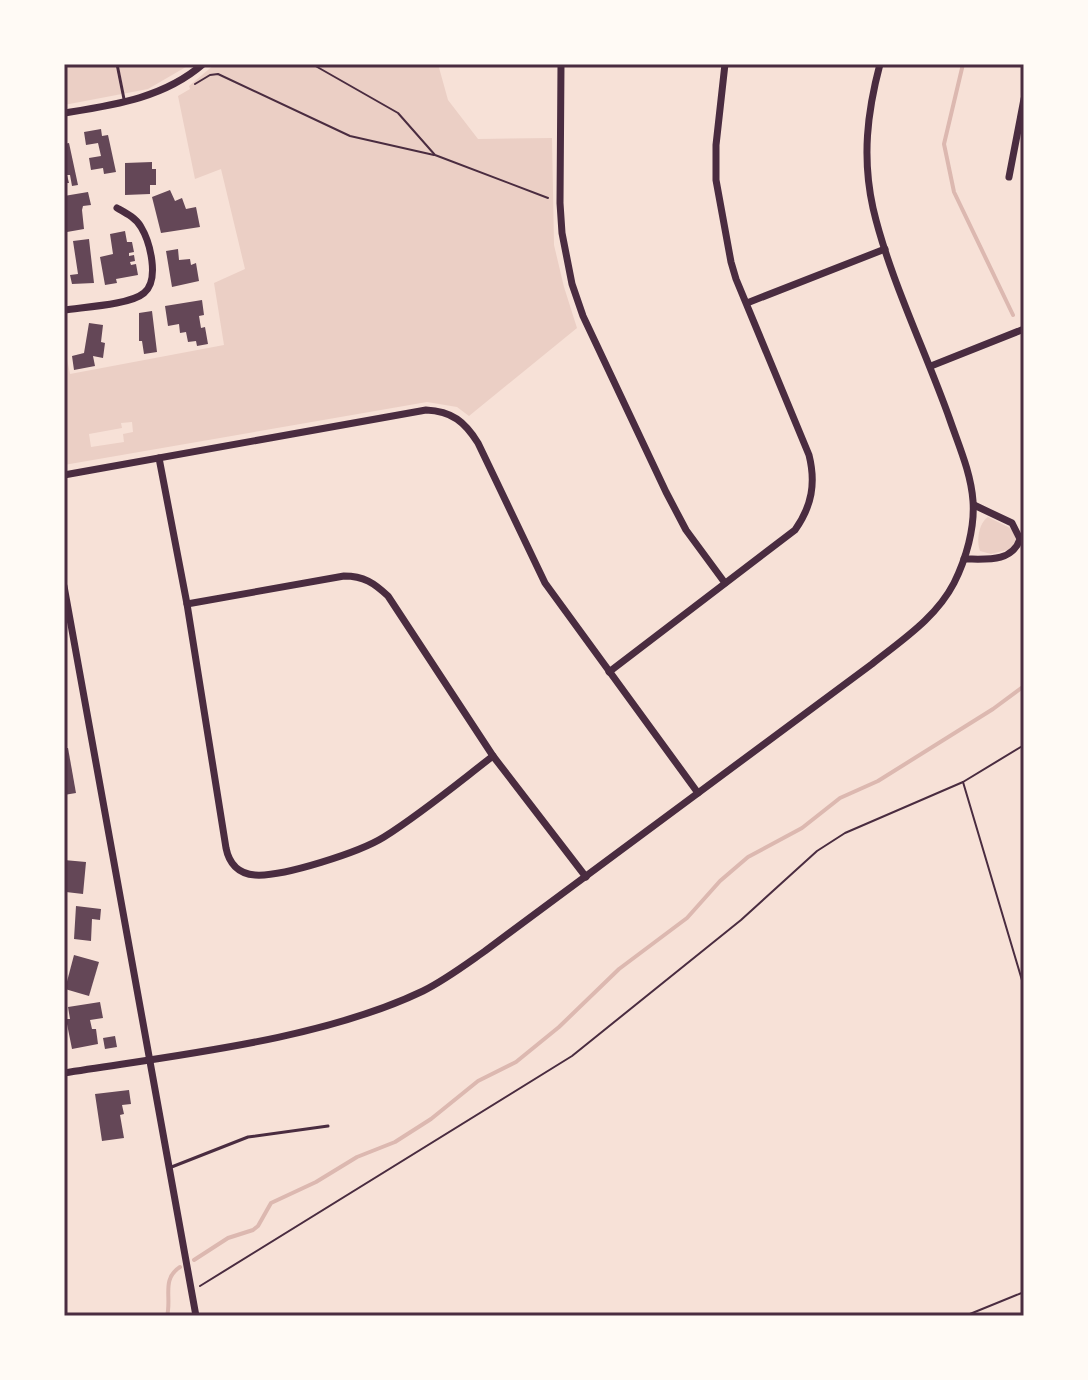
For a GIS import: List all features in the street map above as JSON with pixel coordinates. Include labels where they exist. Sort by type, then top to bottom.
[{"type":"street","points":[[64,113],[125,102],[170,88],[203,64]]},
{"type":"street","points":[[561,64],[560,203],[565,257],[583,316],[671,502],[686,530],[725,583]]},
{"type":"street","points":[[609,672],[795,530],[805,515],[814,481],[809,455],[731,262],[716,180],[716,145],[725,64]]},
{"type":"street","points":[[64,1073],[302,1030],[358,1015],[423,991],[485,951],[586,877],[921,625],[952,586],[964,559],[974,505],[968,472],[885,249],[873,207],[866,157],[869,105],[880,64]]},
{"type":"street","points":[[1009,177],[1020,139],[1024,99]]},
{"type":"street","points":[[64,310],[129,299],[145,293],[148,288],[152,271],[146,237],[137,221],[117,208]]},
{"type":"street","points":[[747,303],[885,249]]},
{"type":"street","points":[[931,366],[1024,329]]},
{"type":"street","points":[[64,475],[426,410],[442,411],[457,418],[467,426],[478,443],[545,583],[698,793]]},
{"type":"street","points":[[159,458],[187,604],[226,848],[238,870],[255,875],[269,874],[344,856],[365,847],[385,836],[493,756]]},
{"type":"street","points":[[964,559],[1009,555],[1015,551],[1020,539],[1012,523],[974,505]]},
{"type":"street","points":[[187,604],[344,576],[365,578],[388,596],[493,756],[586,877]]},
{"type":"street","points":[[64,586],[196,1316]]},
{"type":"lane","points":[[117,64],[125,102]]},
{"type":"lane","points":[[169,1168],[248,1137],[328,1126]]},
{"type":"path","points":[[312,64],[398,113],[435,155]]},
{"type":"path","points":[[191,87],[210,75],[218,74],[350,136],[435,155],[560,203]]},
{"type":"path","points":[[191,1287],[204,1286],[572,1056],[741,920],[817,851],[845,833],[963,782],[1024,745]]},
{"type":"path","points":[[963,782],[1024,987]]},
{"type":"path","points":[[965,1316],[1024,1292]]},
{"type":"shaded area","points":[[64,64],[191,64],[148,89],[64,105]]},
{"type":"shaded area","points":[[215,64],[438,64],[448,100],[478,139],[552,138],[554,245],[577,328],[469,416],[457,407],[427,402],[64,465],[64,344],[70,374],[224,345],[214,283],[245,269],[221,169],[195,179],[178,96],[190,89],[189,86]],"holes":[[[132,422],[133,432],[123,434],[124,442],[91,447],[89,434],[122,428],[121,423]]]},
{"type":"shaded area","points":[[988,517],[1012,529],[1016,539],[1011,549],[991,554],[980,551],[979,532]]},
{"type":"building","points":[[101,129],[102,136],[108,135],[116,172],[104,174],[103,168],[91,170],[89,158],[101,156],[98,143],[86,145],[84,132]]},
{"type":"building","points":[[69,143],[78,185],[72,186],[70,175],[67,175],[69,183],[64,183],[64,144]]},
{"type":"building","points":[[152,162],[152,169],[156,169],[156,185],[150,185],[150,194],[125,195],[125,163]]},
{"type":"building","points":[[170,190],[175,201],[182,198],[186,209],[196,207],[200,227],[161,233],[152,197]]},
{"type":"building","points":[[88,192],[91,205],[83,206],[84,229],[67,232],[64,196]]},
{"type":"building","points":[[125,231],[127,242],[132,242],[134,252],[129,256],[134,255],[135,261],[130,262],[131,265],[136,264],[138,275],[116,279],[117,283],[105,285],[100,257],[113,254],[110,234]]},
{"type":"building","points":[[89,239],[94,283],[72,284],[70,275],[78,274],[73,241]]},
{"type":"building","points":[[178,249],[179,260],[190,259],[191,265],[196,263],[199,281],[172,287],[166,251]]},
{"type":"building","points":[[202,300],[204,315],[199,316],[208,344],[197,346],[196,341],[188,342],[186,332],[180,333],[179,324],[168,326],[165,306]]},
{"type":"building","points":[[152,311],[157,352],[144,354],[142,341],[139,341],[139,313]]},
{"type":"building","points":[[89,323],[103,325],[103,358],[93,356],[95,366],[74,370],[72,356],[84,353]]},
{"type":"building","points":[[64,748],[68,748],[76,793],[64,795]]},
{"type":"building","points":[[64,860],[86,862],[83,894],[66,892]]},
{"type":"building","points":[[76,906],[101,909],[100,920],[92,919],[91,941],[74,939]]},
{"type":"building","points":[[74,955],[99,962],[89,996],[65,989]]},
{"type":"building","points":[[100,1002],[103,1018],[90,1020],[92,1029],[96,1029],[98,1044],[72,1049],[66,1019],[70,1019],[68,1007]]},
{"type":"building","points":[[115,1036],[117,1047],[105,1049],[103,1038]]},
{"type":"building","points":[[129,1090],[131,1104],[122,1105],[124,1114],[120,1115],[124,1138],[102,1141],[95,1094]]},
{"type":"waterway","points":[[963,64],[944,144],[954,192],[1013,315]]},
{"type":"waterway","points":[[194,1260],[228,1238],[253,1230],[271,1203],[316,1182],[357,1157],[395,1142],[431,1119],[478,1081],[516,1062],[559,1027],[619,969],[687,918],[720,881],[748,857],[802,828],[840,798],[878,781],[1024,686]]},
{"type":"waterway","points":[[167,1316],[169,1283],[180,1267]]}]
